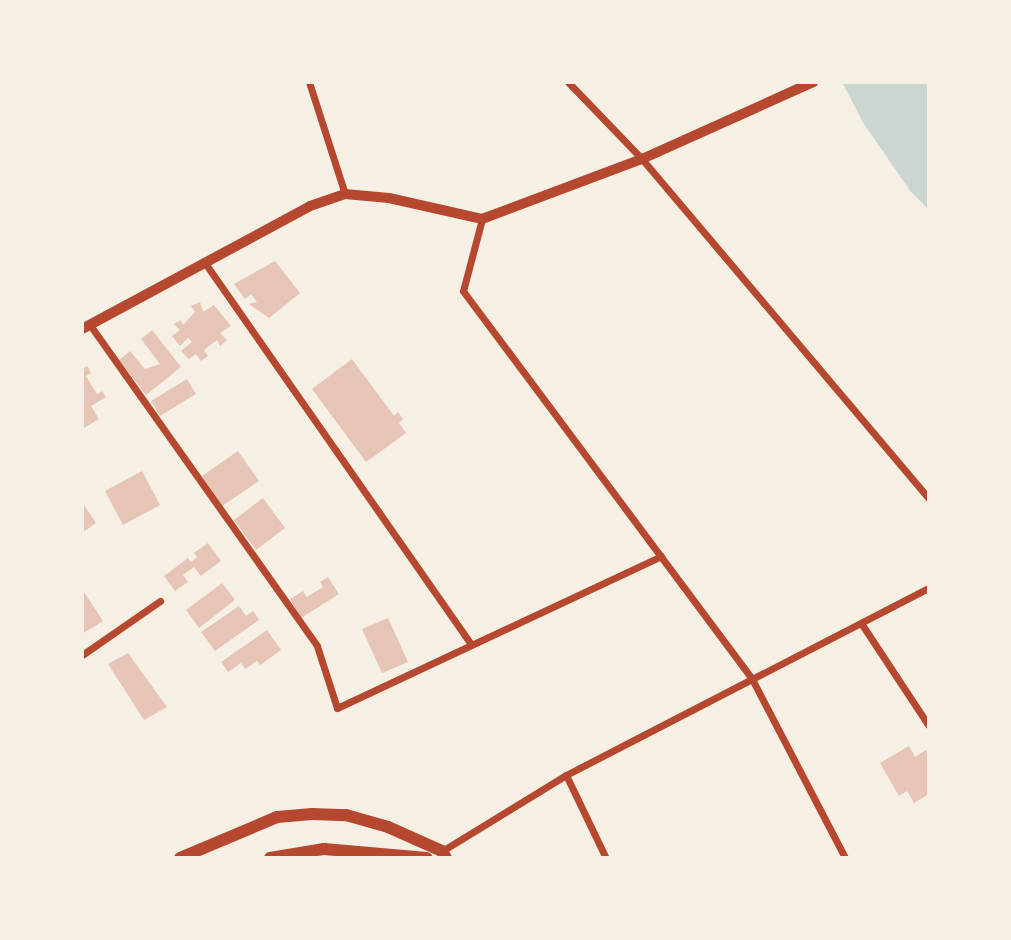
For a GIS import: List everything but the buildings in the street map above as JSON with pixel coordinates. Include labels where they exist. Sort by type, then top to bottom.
[{"type":"main road","points":[[180,858],[277,817],[312,814],[346,815],[444,854]]},
{"type":"main road","points":[[270,858],[324,849],[427,858]]},
{"type":"street","points":[[309,82],[345,194]]},
{"type":"street","points":[[568,82],[642,159],[929,499]]},
{"type":"street","points":[[661,556],[337,708],[317,646],[86,327],[310,206],[345,194],[388,198],[482,219],[642,159],[813,82]]},
{"type":"street","points":[[482,219],[463,290],[752,679],[845,858]]},
{"type":"street","points":[[205,263],[471,645]]},
{"type":"street","points":[[444,854],[566,775],[929,588]]},
{"type":"street","points":[[82,655],[160,601]]},
{"type":"street","points":[[861,623],[929,726]]},
{"type":"street","points":[[566,775],[606,858]]},
{"type":"shaded area","points":[[842,82],[929,82],[929,210],[911,192],[864,124]]}]
